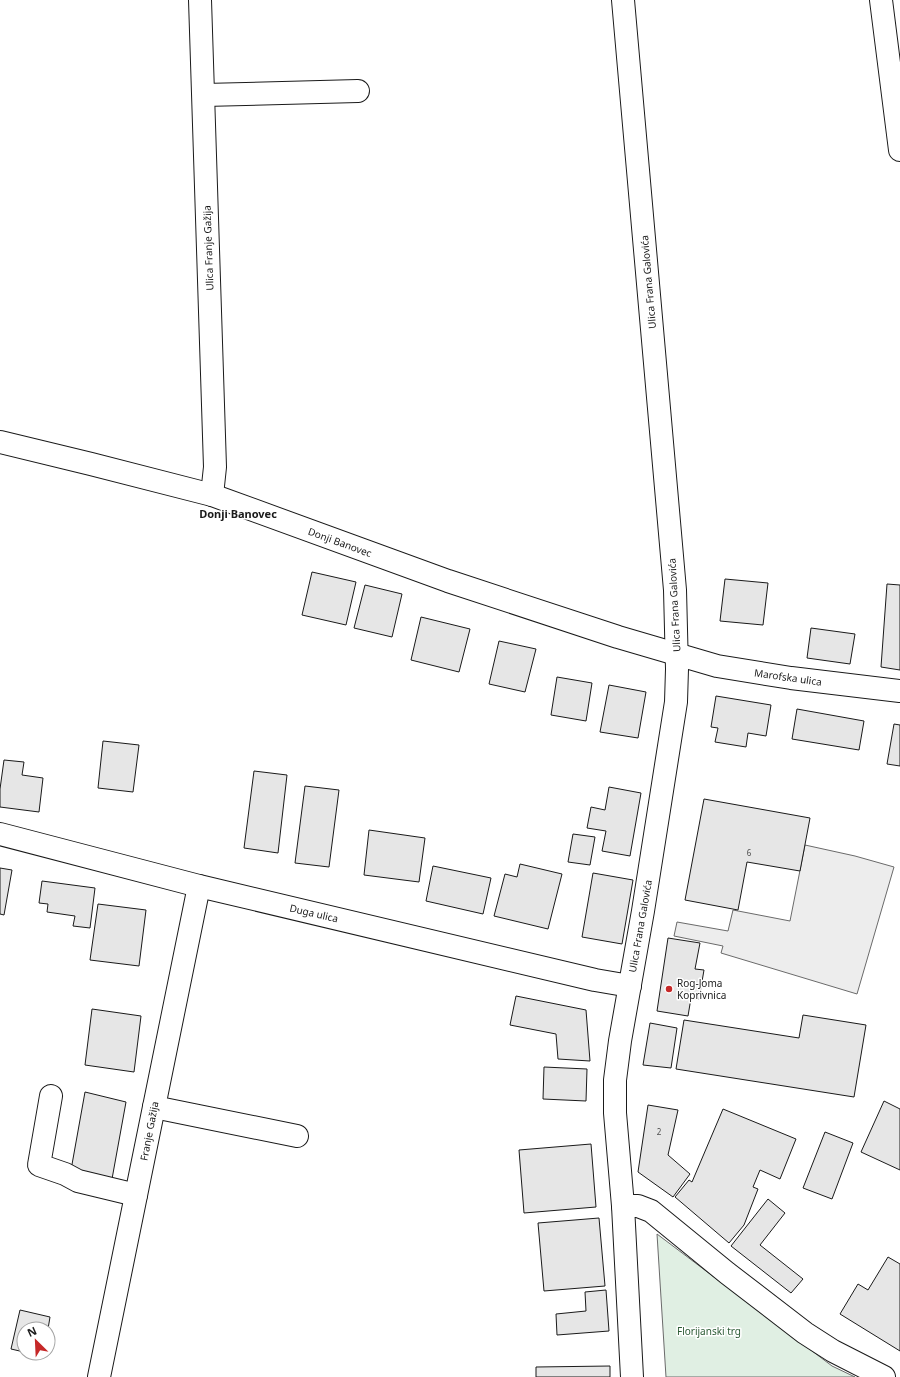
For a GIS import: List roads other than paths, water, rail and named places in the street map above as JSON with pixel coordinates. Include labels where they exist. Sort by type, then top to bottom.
[{"type":"street","name":"Ulica Franje Gažija","points":[[200,0],[215,467],[212,495]]},
{"type":"street","name":"Ulica Frana Galovića","points":[[623,0],[675,590],[677,655],[676,702],[615,1080],[615,1113],[623,1206]]},
{"type":"street","points":[[881,0],[900,150]]},
{"type":"street","points":[[204,96],[358,91]]},
{"type":"street","name":"Donji Banovec","points":[[0,442],[212,495],[448,582],[677,655]]},
{"type":"street","name":"Marofska ulica","points":[[677,655],[717,666],[791,678],[900,691]]},
{"type":"street","name":"Duga ulica","points":[[0,834],[199,886],[595,980],[630,986]]},
{"type":"street","name":"Franje Gažija","points":[[99,1377],[199,886]]},
{"type":"street","points":[[51,1096],[38,1166],[66,1174],[78,1182],[136,1194]]},
{"type":"street","points":[[154,1107],[297,1136]]},
{"type":"street","points":[[632,1377],[623,1206],[638,1206],[651,1211],[727,1273],[805,1333],[833,1351],[884,1377]]},
{"type":"place","name":"Rog-Joma Koprivnica","points":[[669,989]]},
{"type":"district","name":"Donji Banovec","points":[[238,514]]},
{"type":"park label","name":"Florijanski trg","points":[[709,1331]]}]
